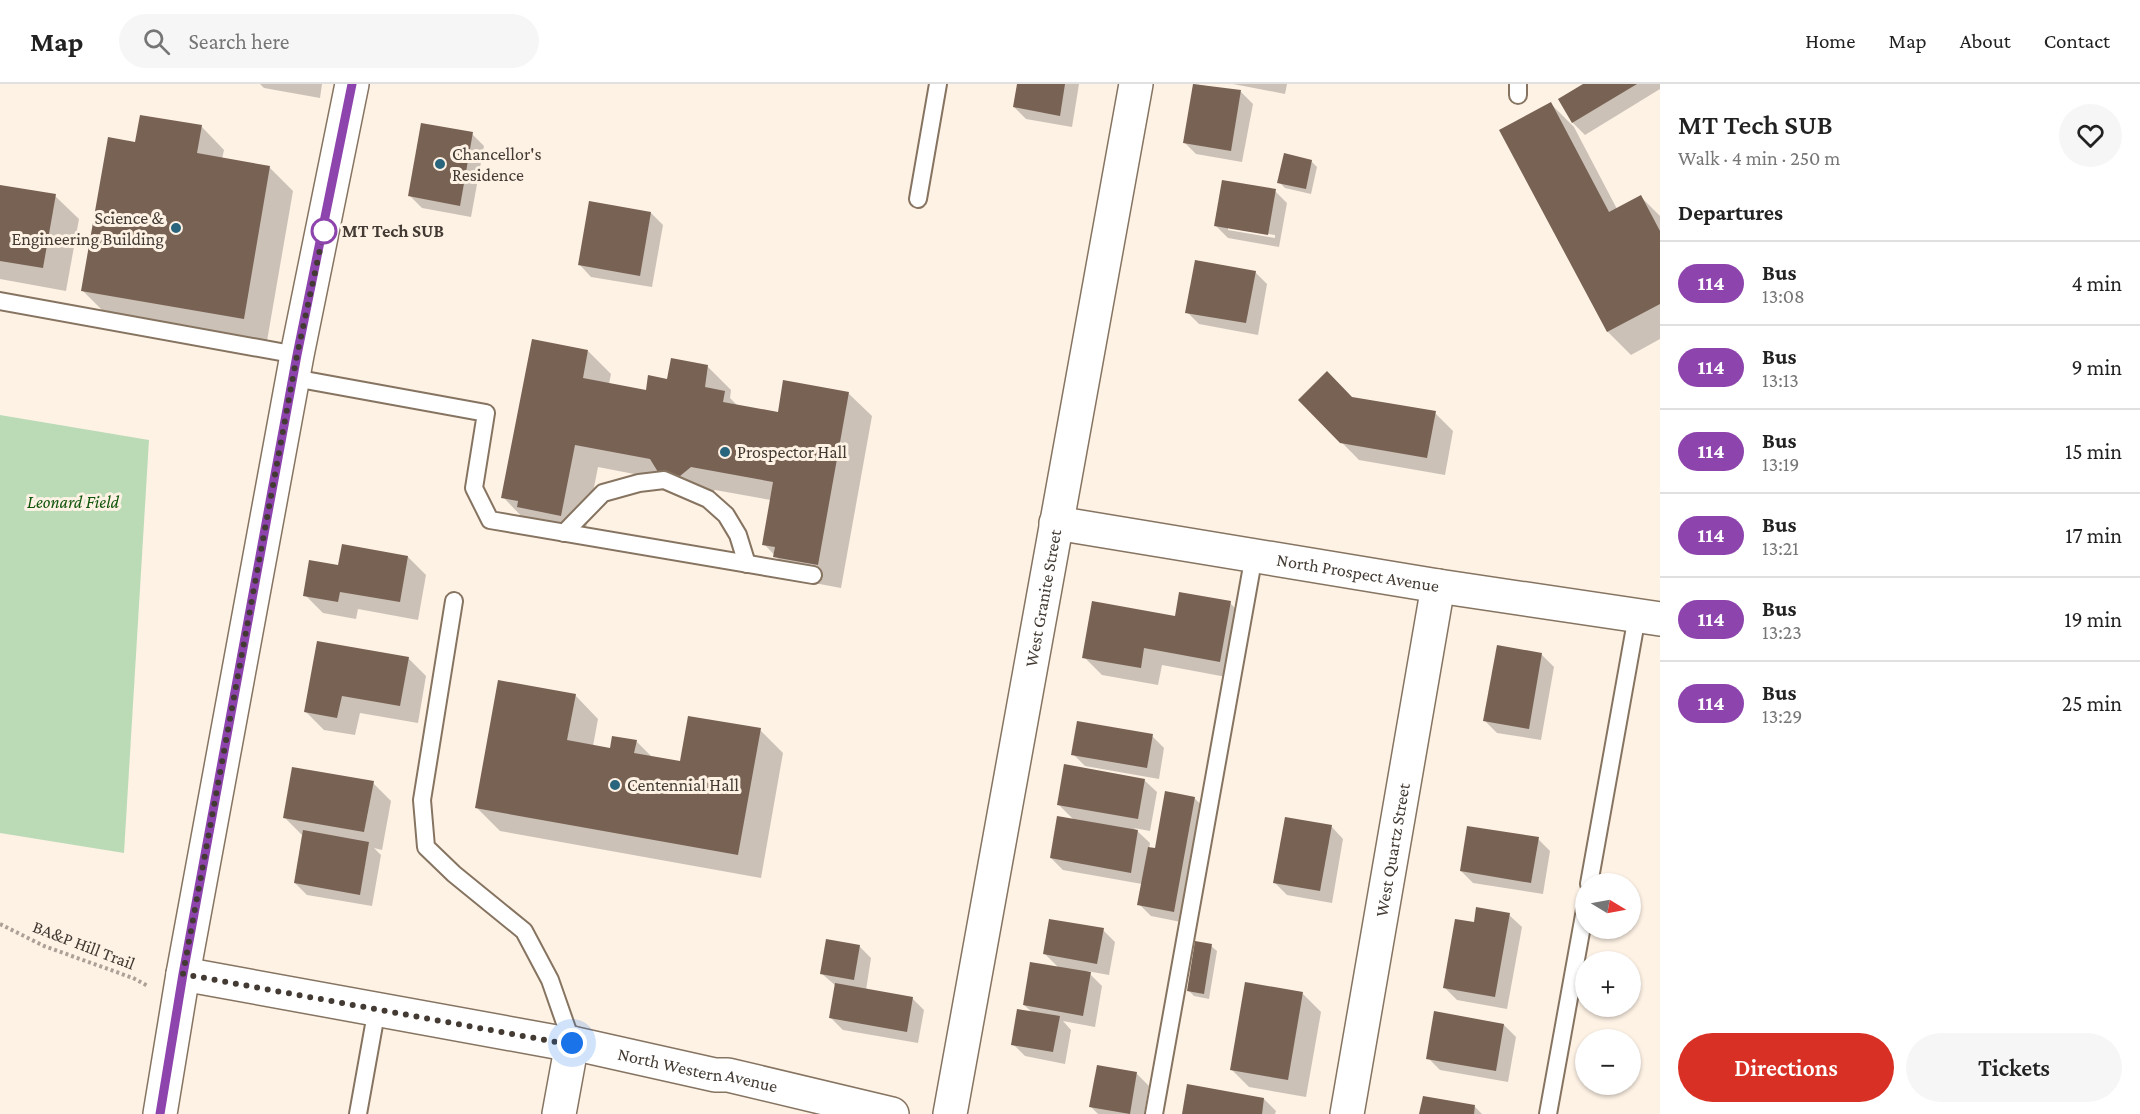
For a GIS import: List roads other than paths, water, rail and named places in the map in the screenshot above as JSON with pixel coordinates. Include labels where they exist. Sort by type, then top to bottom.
[{"type":"street","points":[[160,1114],[170,982],[352,84]]},
{"type":"street","name":"West Granite Street","points":[[950,1114],[1136,84]]},
{"type":"street","name":"North Prospect Avenue","points":[[1056,523],[1648,618]]},
{"type":"street","name":"West Quartz Street","points":[[1347,1114],[1438,586]]},
{"type":"street","name":"North Western Avenue","points":[[170,982],[377,1008],[556,1042],[572,1043],[716,1075],[728,1075],[892,1114]]},
{"type":"street","points":[[559,1114],[572,1043]]},
{"type":"lane","points":[[918,199],[938,84]]},
{"type":"lane","points":[[0,301],[296,366],[486,413],[474,488],[490,520],[813,575]]},
{"type":"lane","points":[[564,533],[603,493],[639,483],[664,480],[708,499],[726,515],[738,535],[747,564]]},
{"type":"lane","points":[[1154,1114],[1254,555]]},
{"type":"lane","points":[[454,601],[422,800],[426,847],[454,874],[525,931],[550,980],[572,1043]]},
{"type":"lane","points":[[1591,873],[1648,618]]},
{"type":"lane","points":[[1548,1114],[1580,939]]},
{"type":"lane","points":[[358,1114],[377,1008]]},
{"type":"place","name":"Chancellor's Residence","points":[[440,164]]},
{"type":"place","name":"Science & Engineering Building","points":[[176,228]]},
{"type":"place","name":"MT Tech SUB","points":[[324,231]]},
{"type":"place","name":"Prospector Hall","points":[[725,452]]},
{"type":"place","name":"Centennial Hall","points":[[615,785]]},
{"type":"park label","name":"Leonard Field","points":[[73,502]]}]
